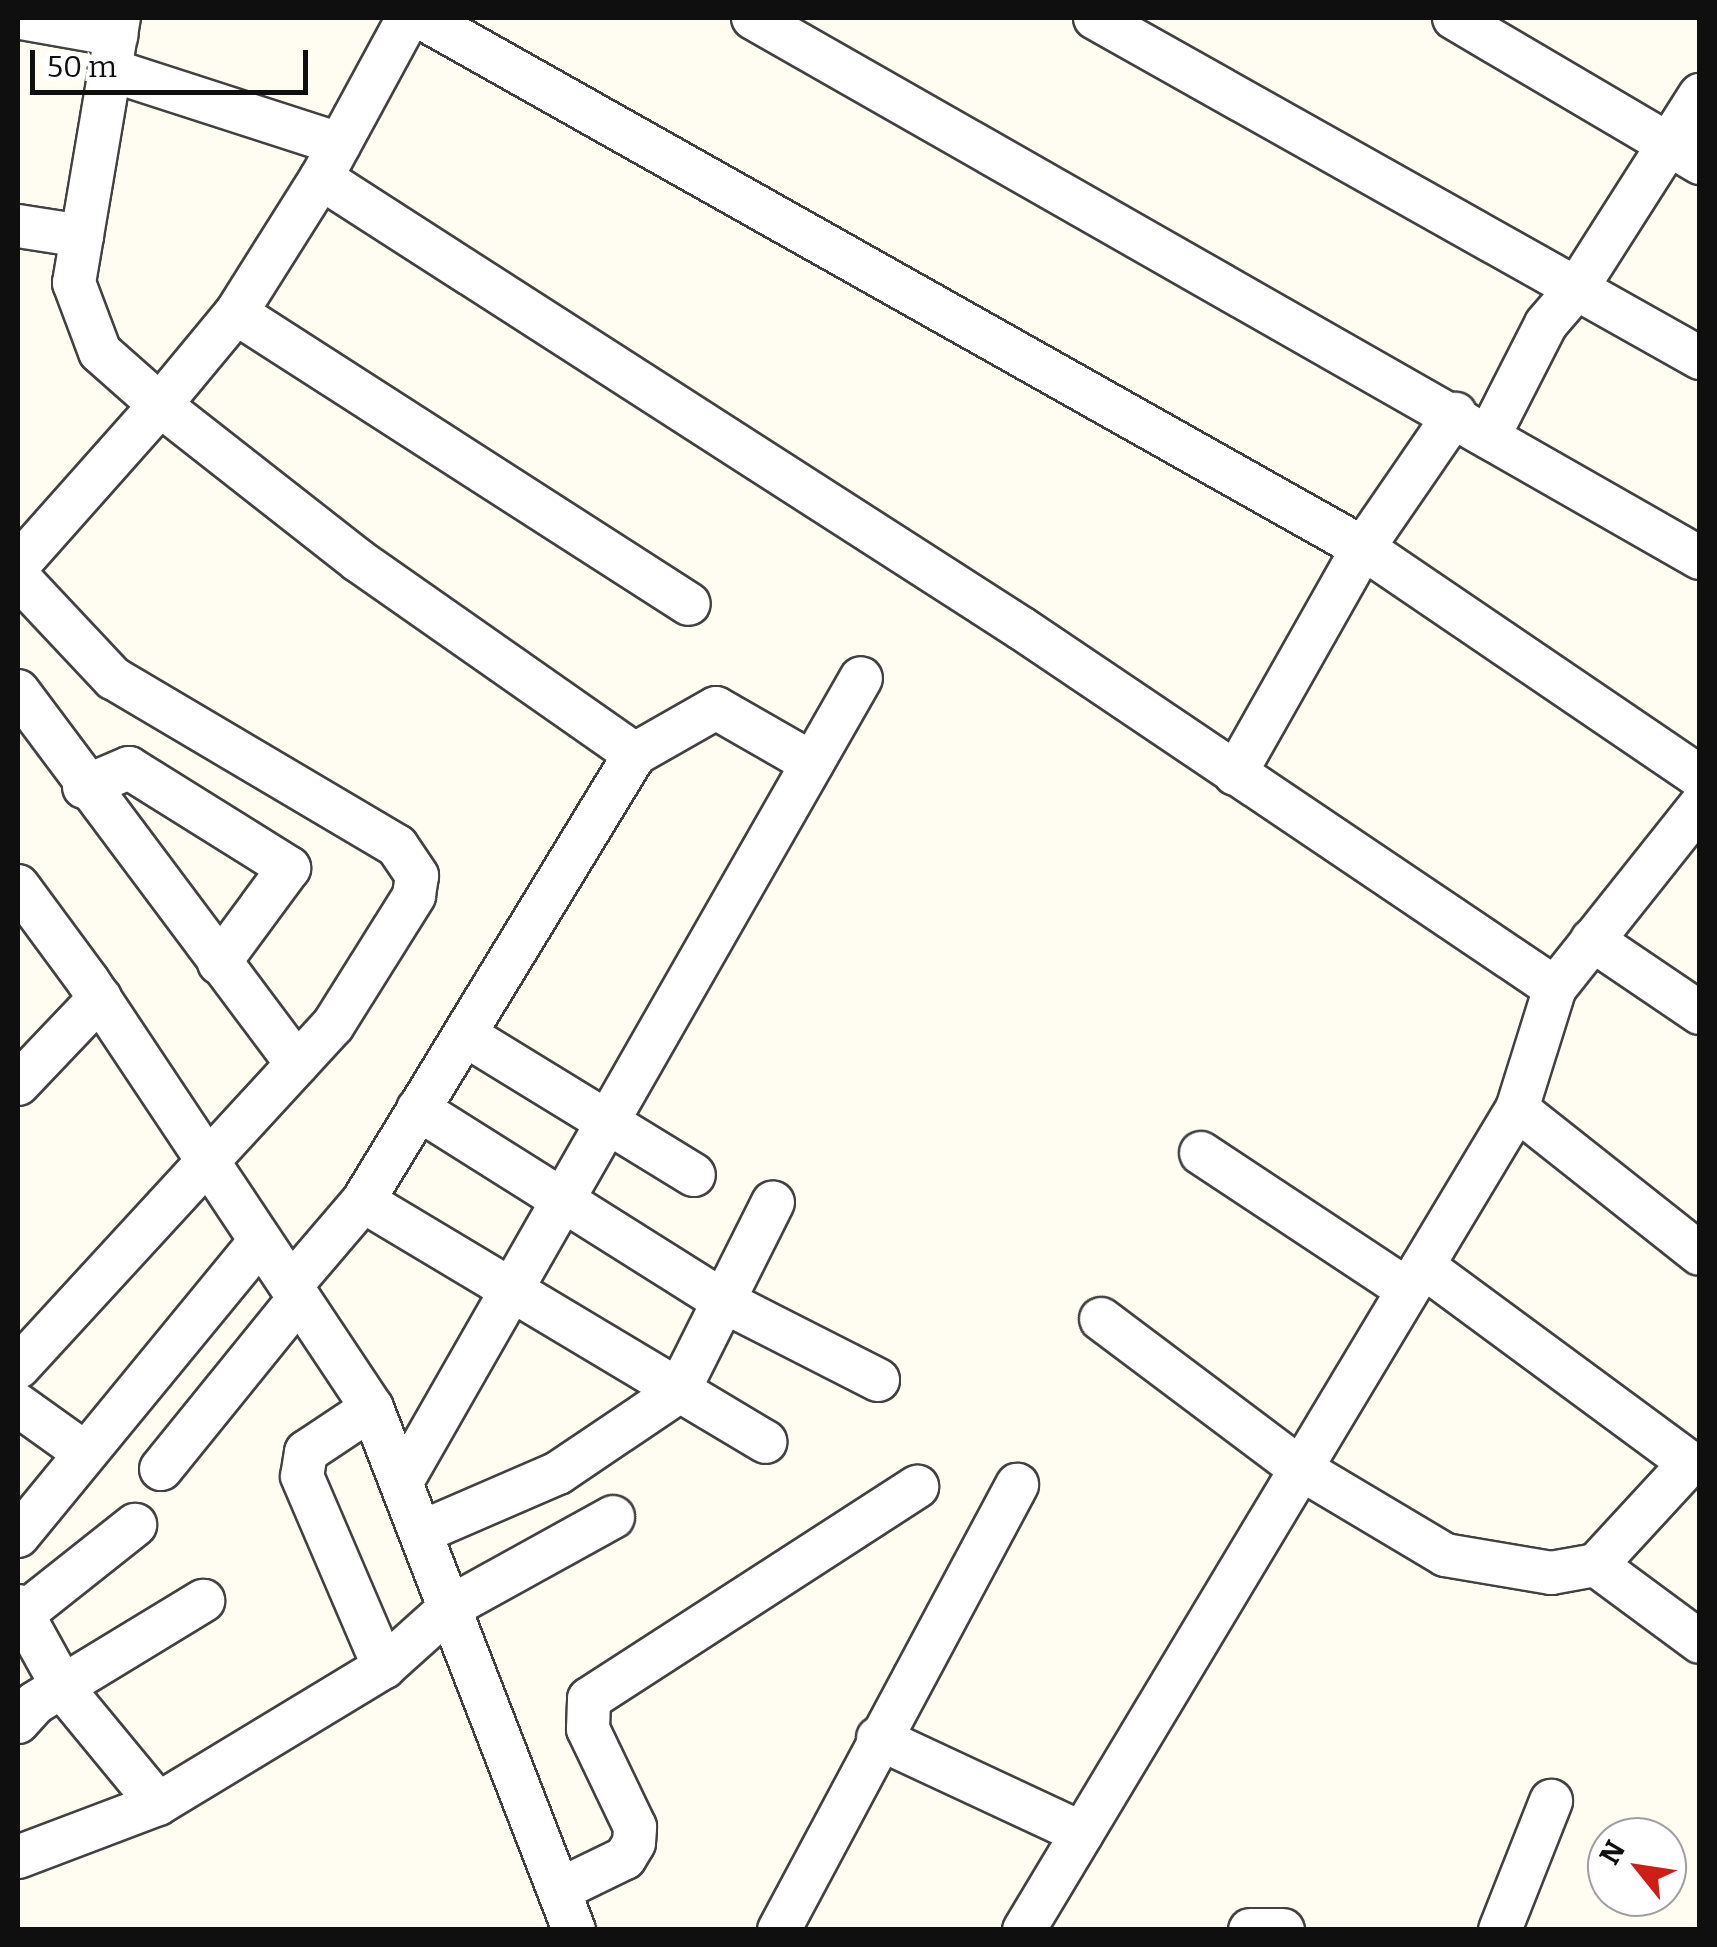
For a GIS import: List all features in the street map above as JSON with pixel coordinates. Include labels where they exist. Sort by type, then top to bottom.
[{"type":"street","points":[[22,18],[115,41],[330,161],[1555,988]]},
{"type":"street","points":[[18,566],[160,406],[236,313],[330,161],[408,18]]},
{"type":"street","points":[[422,18],[1363,548],[1700,778]]},
{"type":"street","points":[[753,18],[1473,424],[1700,558]]},
{"type":"street","points":[[1095,18],[1700,358]]},
{"type":"street","points":[[1454,18],[1682,154]]},
{"type":"street","points":[[115,41],[74,283],[100,352],[160,406],[359,561],[635,754]]},
{"type":"street","points":[[1235,774],[1363,548],[1473,424],[1546,324],[1682,154],[1700,94]]},
{"type":"street","points":[[18,226],[82,236]]},
{"type":"street","points":[[236,313],[688,604]]},
{"type":"street","points":[[18,577],[113,678],[410,858],[417,876],[414,896],[333,1025],[18,1368]]},
{"type":"street","points":[[404,1478],[861,678]]},
{"type":"street","points":[[18,691],[84,787],[297,1064]]},
{"type":"street","points":[[161,1468],[363,1201],[467,1036],[519,937],[635,754],[716,708],[812,763]]},
{"type":"street","points":[[84,787],[129,768],[289,868],[219,962]]},
{"type":"street","points":[[1024,1930],[1517,1108],[1555,988],[1700,806]]},
{"type":"street","points":[[18,886],[100,998],[372,1408],[404,1478],[567,1910],[624,1858],[634,1843],[635,1827],[588,1729],[590,1699],[917,1487]]},
{"type":"street","points":[[1592,940],[1700,1013]]},
{"type":"street","points":[[23,1067],[100,998]]},
{"type":"street","points":[[467,1036],[694,1175]]},
{"type":"street","points":[[1517,1108],[1700,1254]]},
{"type":"street","points":[[418,1109],[564,1197],[723,1301],[878,1380]]},
{"type":"street","points":[[1102,1318],[1301,1469],[1444,1555],[1551,1573],[1596,1565],[1695,1458],[1415,1278],[1201,1153]]},
{"type":"street","points":[[363,1201],[765,1442]]},
{"type":"street","points":[[424,1531],[558,1473],[678,1392],[773,1202]]},
{"type":"street","points":[[18,1536],[259,1243]]},
{"type":"street","points":[[18,1405],[86,1453]]},
{"type":"street","points":[[372,1408],[306,1452],[302,1476],[384,1667]]},
{"type":"street","points":[[779,1930],[878,1738],[1017,1485]]},
{"type":"street","points":[[26,1844],[158,1804],[384,1667],[452,1606],[614,1517]]},
{"type":"street","points":[[135,1525],[20,1610],[34,1701],[158,1804]]},
{"type":"street","points":[[1596,1565],[1700,1642]]},
{"type":"street","points":[[34,1701],[203,1601]]},
{"type":"street","points":[[878,1738],[1082,1833]]},
{"type":"street","points":[[1500,1930],[1551,1801]]},
{"type":"street","points":[[1250,1930],[1284,1930]]}]
